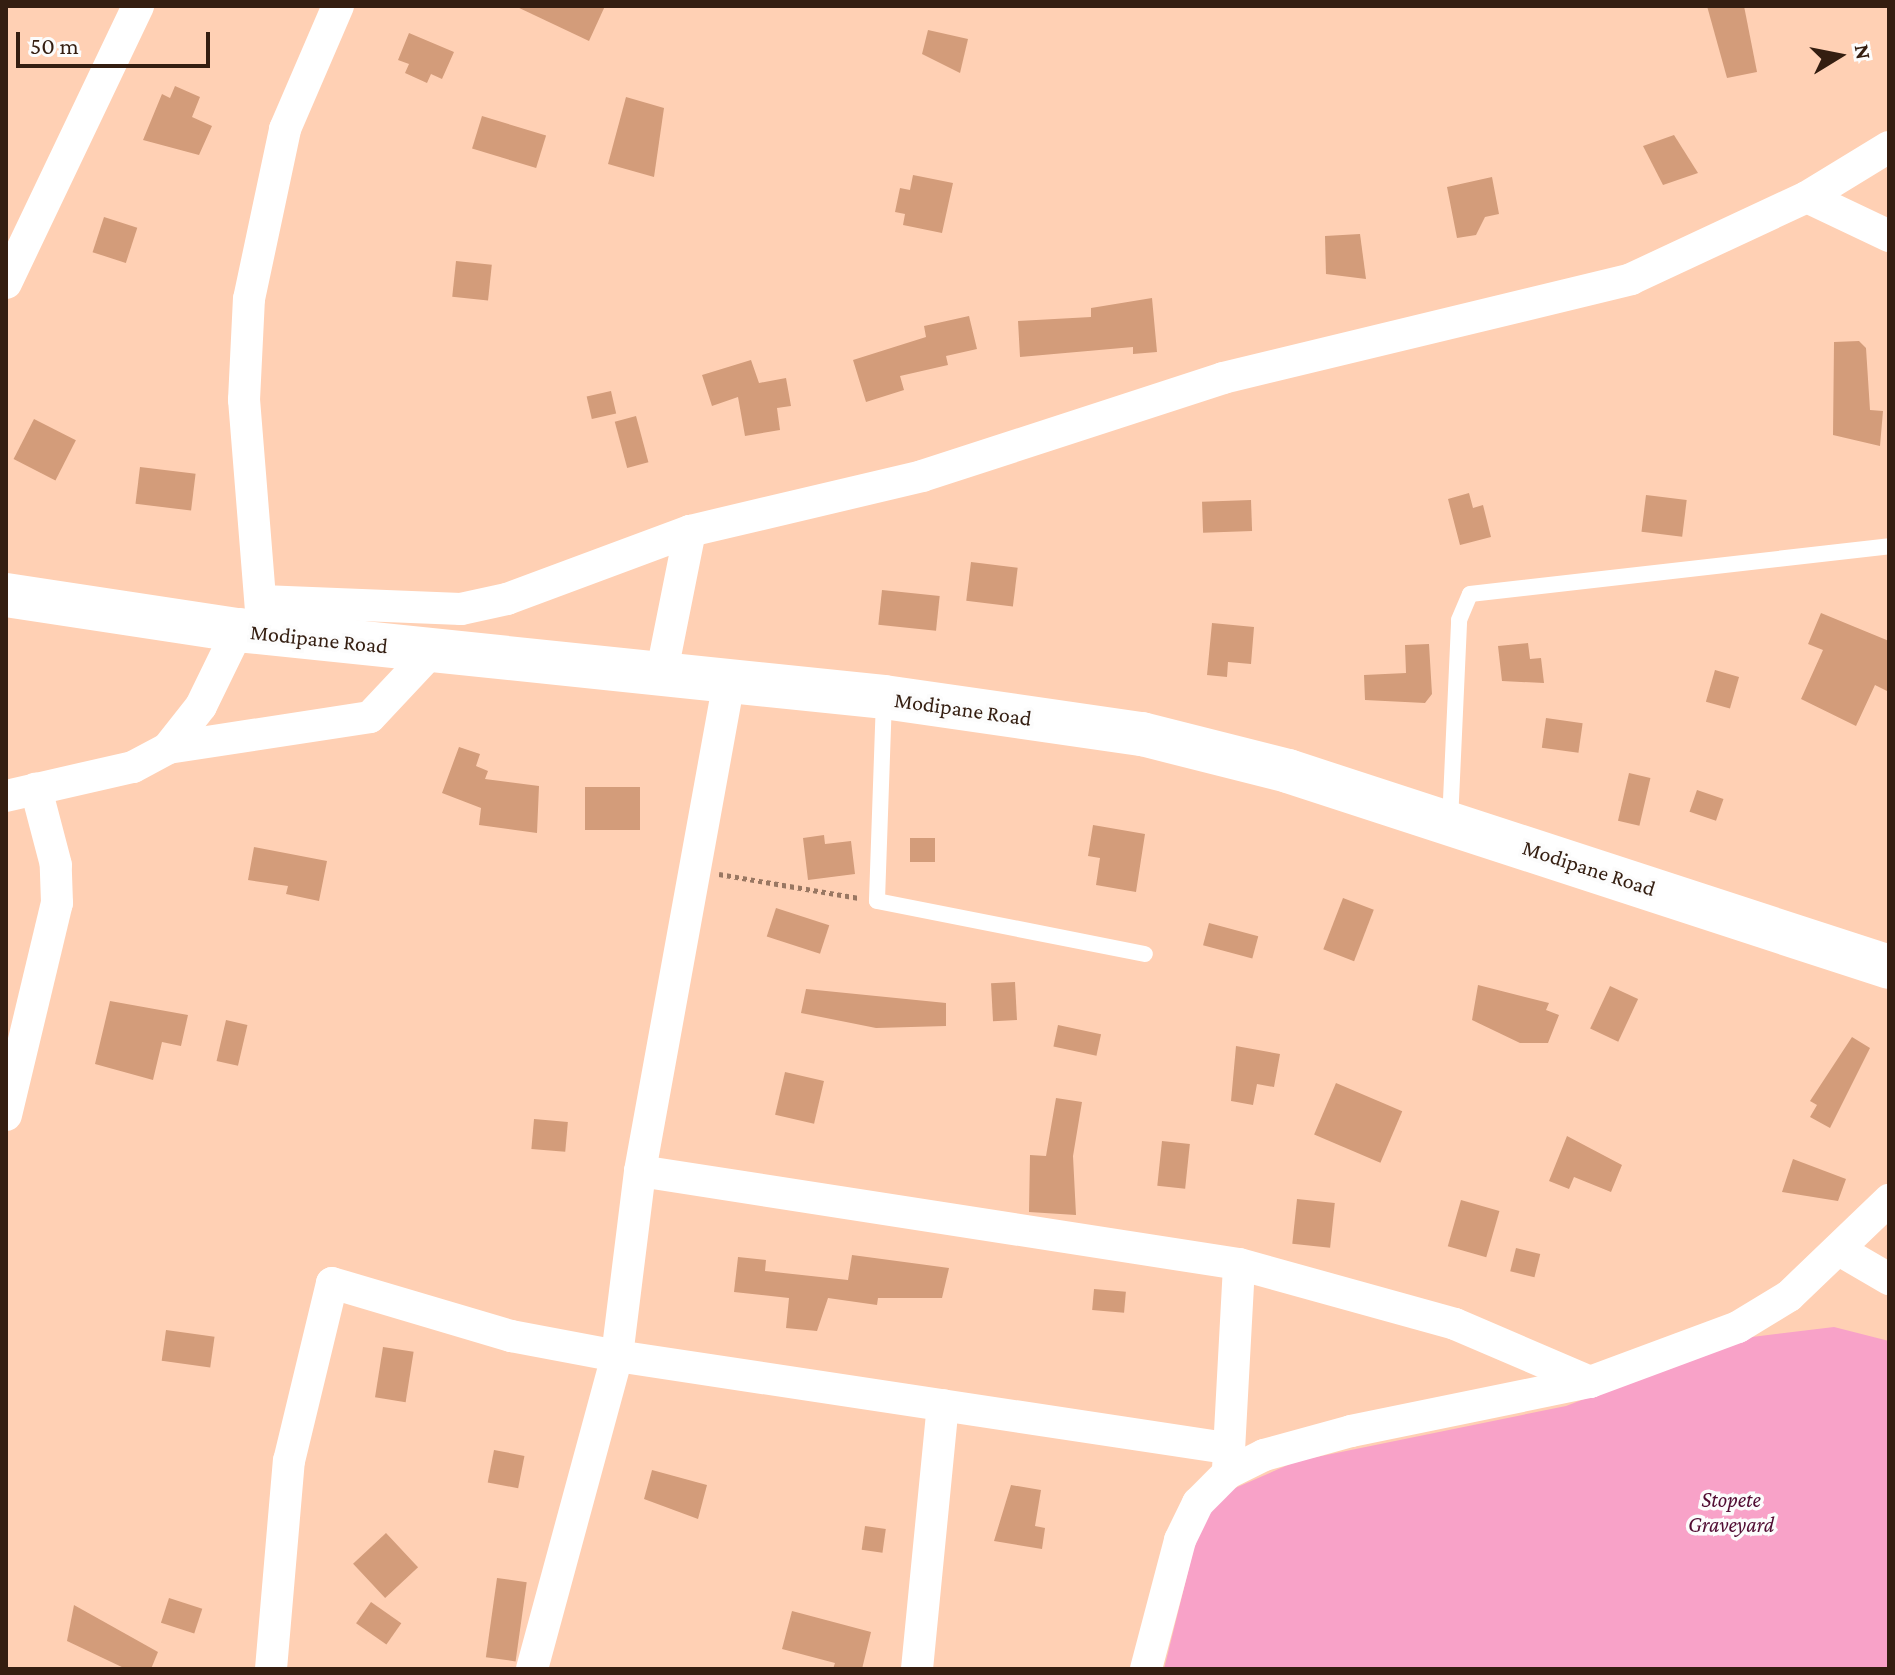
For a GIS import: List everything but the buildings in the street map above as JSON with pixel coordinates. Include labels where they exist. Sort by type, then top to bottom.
[{"type":"main road","name":"Modipane Road","points":[[6,595],[254,621],[431,652],[728,686],[884,697],[1142,734],[1450,823],[1889,967]]},
{"type":"street","points":[[6,283],[138,6]]},
{"type":"street","points":[[168,748],[201,706],[254,621],[244,400],[249,299],[285,129],[338,6]]},
{"type":"street","points":[[254,621],[461,609],[690,531],[922,476],[1223,378],[1631,279],[1807,197],[1889,147]]},
{"type":"street","points":[[1807,197],[1889,236]]},
{"type":"street","points":[[661,676],[690,531]]},
{"type":"street","points":[[6,1115],[57,903],[56,865],[21,792],[133,767],[168,748],[370,717],[431,652]]},
{"type":"street","points":[[532,1669],[617,1356],[640,1171],[699,870],[728,686]]},
{"type":"street","points":[[640,1171],[1239,1264],[1455,1324],[1590,1382]]},
{"type":"street","points":[[271,1669],[289,1461],[327,1287],[337,1283],[511,1336],[617,1356],[943,1405],[1227,1460],[1264,1455],[1351,1431],[1590,1382],[1738,1327],[1841,1251],[1889,1200]]},
{"type":"street","points":[[1841,1251],[1889,1279]]},
{"type":"street","points":[[1146,1669],[1180,1540],[1198,1503],[1227,1460],[1239,1264]]},
{"type":"street","points":[[917,1669],[943,1405]]},
{"type":"lane","points":[[1450,823],[1459,620],[1470,594],[1889,546]]},
{"type":"lane","points":[[884,697],[877,901],[1145,954]]},
{"type":"path","points":[[699,870],[877,901]]},
{"type":"green space","name":"Stopete Graveyard","points":[[1834,1327],[1889,1341],[1889,1669],[1164,1669],[1201,1519],[1226,1492],[1297,1461],[1566,1406],[1744,1338]]}]
